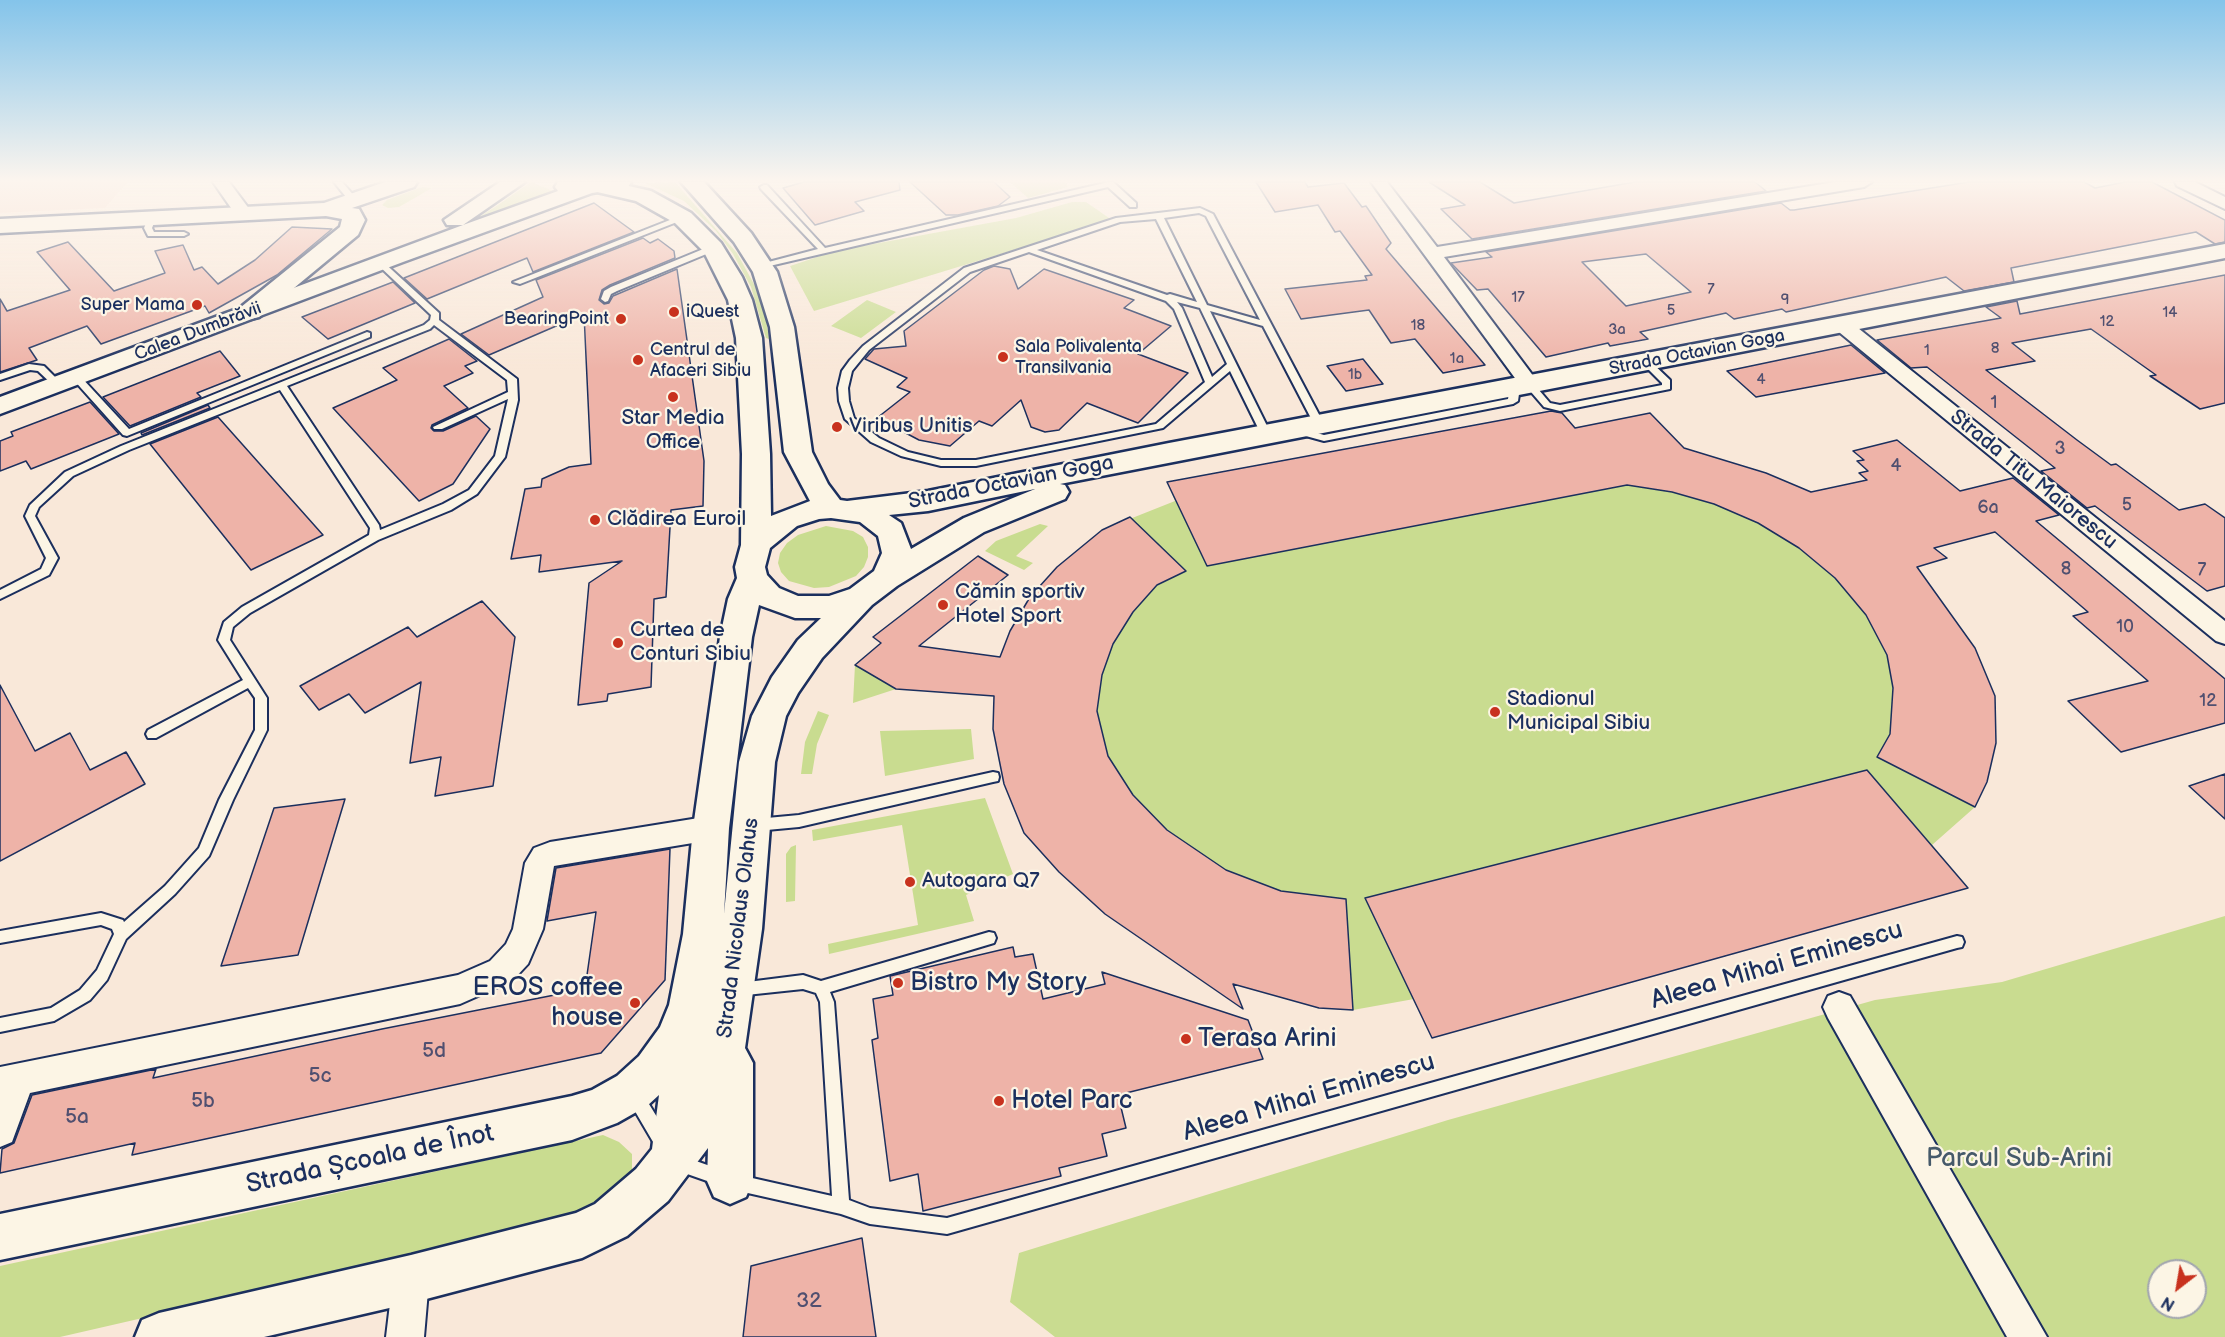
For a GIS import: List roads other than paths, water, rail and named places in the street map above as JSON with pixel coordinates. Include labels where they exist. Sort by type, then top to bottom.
[{"type":"main road","points":[[250,312],[332,244]]},
{"type":"main road","name":"Calea Dumbrăvii","points":[[388,260],[413,244]]},
{"type":"main road","name":"Calea Dumbrăvii","points":[[0,406],[433,244]]},
{"type":"main road","name":"Strada Nicolaus Olahus","points":[[690,1005],[703,934],[711,828],[736,637],[754,562],[756,454],[748,338],[740,300],[709,244]]},
{"type":"main road","points":[[747,244],[761,265],[772,289],[782,327],[798,452],[815,488],[842,508],[880,521],[890,530],[897,553],[873,587],[829,607],[795,607],[768,596],[754,562],[774,526],[808,511],[842,508]]},
{"type":"main road","name":"Strada Octavian Goga","points":[[842,508],[928,501],[1169,452],[1647,363],[2225,251]]},
{"type":"main road","name":"Strada Octavian Goga","points":[[873,587],[974,525],[1041,496],[1169,452]]},
{"type":"main road","name":"Strada Nicolaus Olahus","points":[[411,1279],[582,1235],[611,1220],[631,1205],[674,1161],[706,1107],[720,1071],[734,989],[757,762],[769,716],[784,686],[810,649],[873,587]]},
{"type":"main road","points":[[730,1181],[734,989]]},
{"type":"main road","points":[[674,1161],[690,1005]]},
{"type":"main road","name":"Strada Școala de Înot","points":[[0,1236],[572,1118],[602,1108],[632,1091],[654,1071],[675,1041],[690,1005]]},
{"type":"main road","points":[[159,1337],[411,1279]]},
{"type":"street","points":[[1427,244],[1522,386]]},
{"type":"street","points":[[1434,253],[1486,244]]},
{"type":"street","name":"Strada Titu Maiorescu","points":[[1841,324],[2221,628]]},
{"type":"street","points":[[0,1130],[9,1081],[460,989],[501,971],[517,954],[528,929],[540,863],[544,857],[550,854],[711,828]]},
{"type":"street","points":[[1839,1007],[2028,1337]]},
{"type":"street","points":[[405,1337],[411,1279]]},
{"type":"lane","points":[[517,282],[615,244]]},
{"type":"lane","points":[[818,244],[823,250]]},
{"type":"lane","points":[[761,265],[847,244]]},
{"type":"lane","points":[[1047,244],[967,270],[866,348],[847,370],[843,388],[844,401],[850,419],[874,440],[913,456],[941,463],[976,463],[1159,426],[1232,365]]},
{"type":"lane","points":[[1173,244],[1232,365],[1279,431],[1324,438],[1513,401],[1522,386]]},
{"type":"lane","points":[[1224,244],[1319,424]]},
{"type":"lane","points":[[605,299],[607,293],[614,289],[713,248]]},
{"type":"lane","points":[[1030,250],[1160,294],[1265,324]]},
{"type":"lane","points":[[0,595],[45,572],[52,558],[30,516],[35,506],[69,474],[97,460],[427,327],[434,321],[436,315],[388,260]]},
{"type":"lane","points":[[1160,294],[1178,308],[1210,384]]},
{"type":"lane","points":[[0,1024],[54,1014],[85,995],[102,975],[121,934],[170,890],[204,852],[226,800],[261,730],[261,698],[224,640],[228,625],[246,610],[374,537],[447,507],[473,492],[500,457],[513,393],[512,379],[434,321]]},
{"type":"lane","points":[[0,377],[29,367],[41,368],[67,382],[127,433],[368,335]]},
{"type":"lane","points":[[282,386],[375,528],[374,537]]},
{"type":"lane","points":[[438,427],[513,393]]},
{"type":"lane","points":[[152,734],[250,682]]},
{"type":"lane","points":[[752,825],[799,821],[993,777]]},
{"type":"lane","points":[[0,937],[101,919],[118,924],[121,934]]},
{"type":"lane","points":[[734,989],[803,982],[821,988],[989,938]]},
{"type":"lane","name":"Aleea Mihai Eminescu","points":[[674,1161],[730,1181],[841,1206],[870,1216],[947,1226],[1957,942]]},
{"type":"lane","points":[[821,988],[827,1002],[841,1206]]},
{"type":"lane","points":[[632,1091],[674,1161]]},
{"type":"place","name":"Super Mama","points":[[197,305]]},
{"type":"place","name":"iQuest","points":[[674,312]]},
{"type":"place","name":"BearingPoint","points":[[621,319]]},
{"type":"place","name":"Sala Polivalenta Transilvania","points":[[1003,357]]},
{"type":"place","name":"Centrul de Afaceri Sibiu","points":[[638,360]]},
{"type":"place","name":"Star Media Office","points":[[673,397]]},
{"type":"place","name":"Viribus Unitis","points":[[837,427]]},
{"type":"place","name":"Clădirea Euroil","points":[[595,520]]},
{"type":"place","name":"Cămin sportiv Hotel Sport","points":[[943,605]]},
{"type":"place","name":"Curtea de Conturi Sibiu","points":[[618,643]]},
{"type":"place","name":"Stadionul Municipal Sibiu","points":[[1495,712]]},
{"type":"place","name":"Autogara Q7","points":[[910,882]]},
{"type":"place","name":"Bistro My Story","points":[[898,983]]},
{"type":"place","name":"EROS coffee house","points":[[635,1003]]},
{"type":"place","name":"Terasa Arini","points":[[1186,1039]]},
{"type":"place","name":"Hotel Parc","points":[[999,1101]]},
{"type":"park label","name":"Parcul Sub-Arini","points":[[2019,1159]]}]
